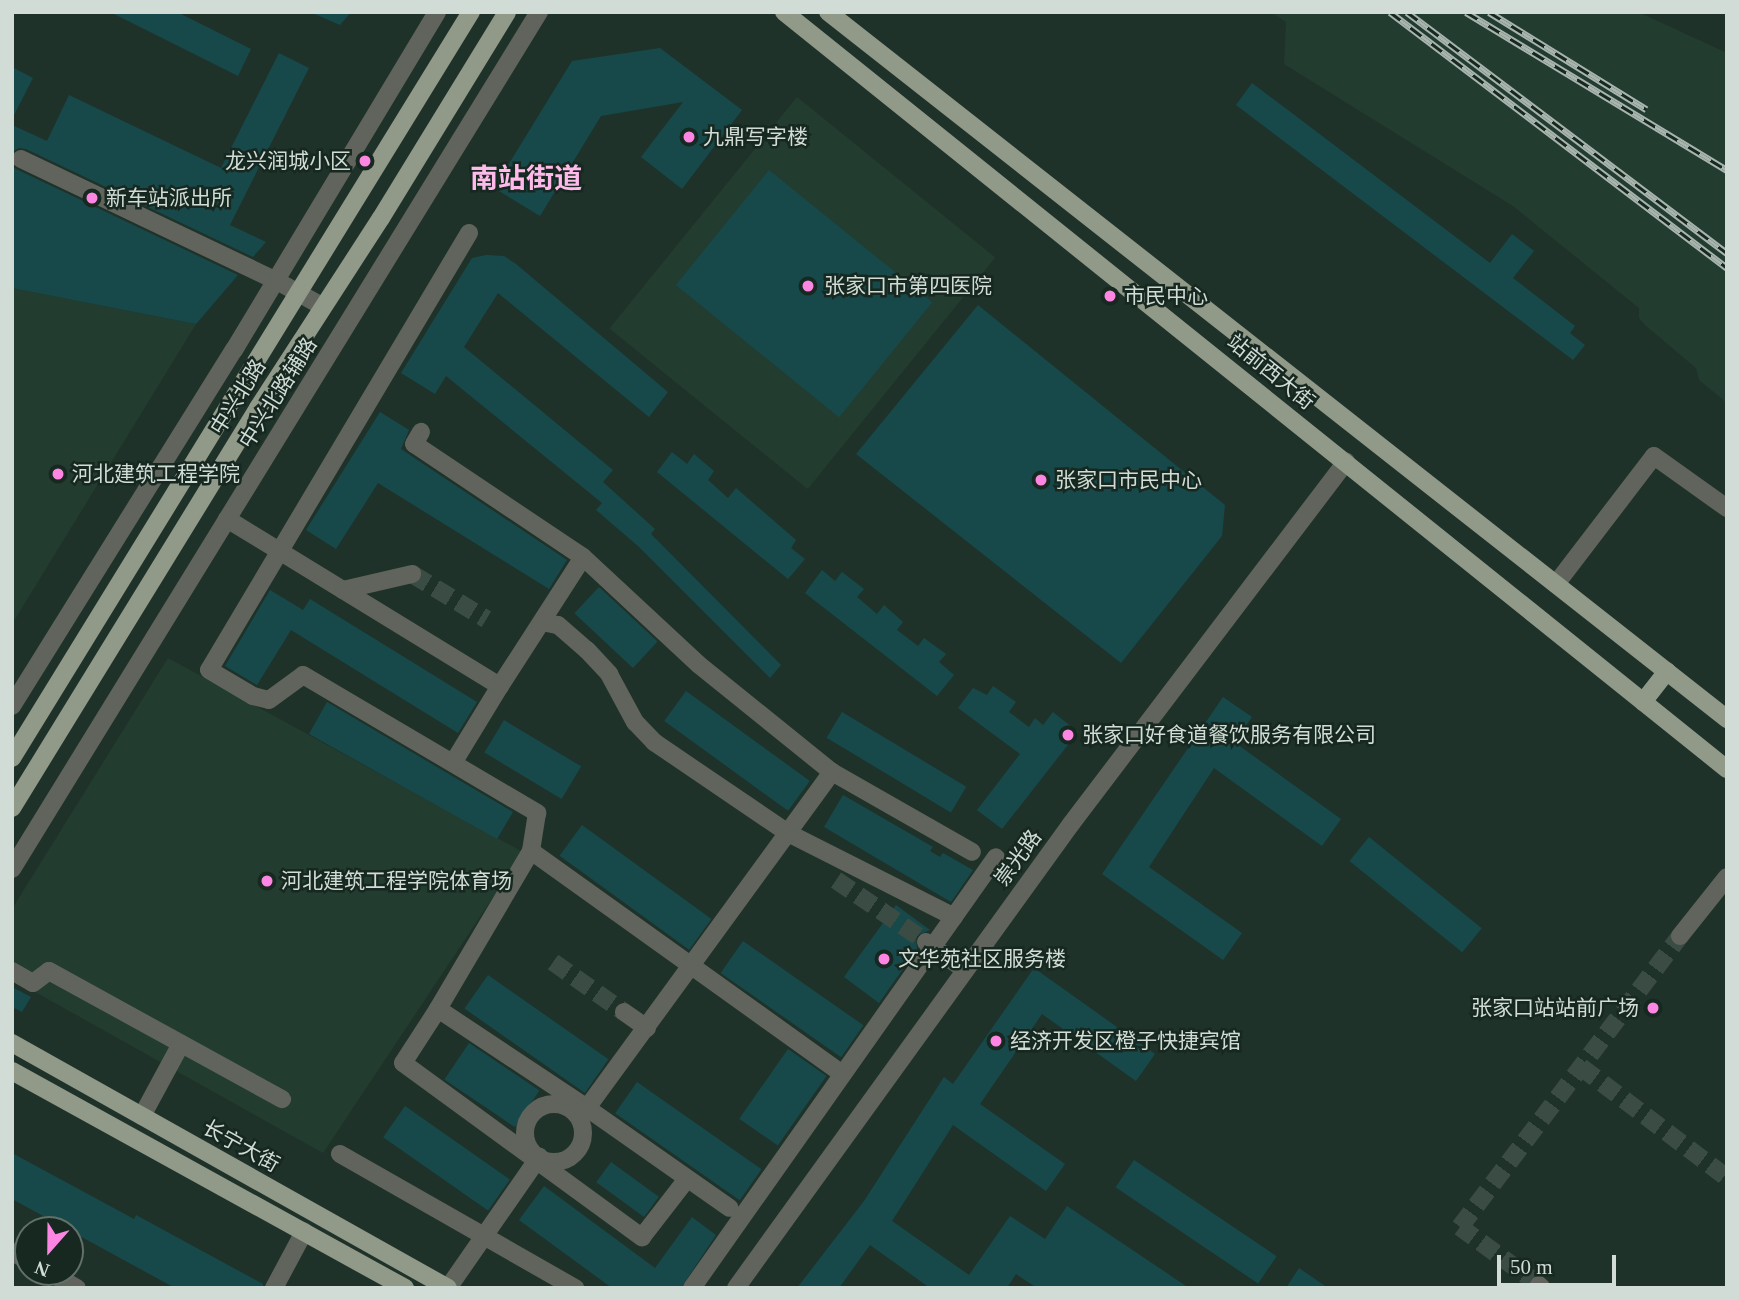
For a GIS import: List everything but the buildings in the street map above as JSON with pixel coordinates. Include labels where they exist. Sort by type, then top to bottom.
[{"type":"main road","name":"中兴北路","points":[[12,758],[471,12]]},
{"type":"main road","name":"中兴北路","points":[[12,808],[507,12]]},
{"type":"main road","name":"站前西大街","points":[[784,12],[1727,769]]},
{"type":"main road","name":"站前西大街","points":[[828,12],[1727,719]]},
{"type":"main road","points":[[1643,702],[1667,671]]},
{"type":"main road","name":"长宁大街","points":[[12,1043],[448,1288]]},
{"type":"main road","points":[[12,1071],[405,1288]]},
{"type":"street","points":[[12,706],[277,281],[437,12]]},
{"type":"street","name":"中兴北路辅路","points":[[12,869],[539,12]]},
{"type":"street","points":[[21,159],[277,281],[322,306]]},
{"type":"street","points":[[469,233],[209,670],[253,696],[269,700],[303,675],[537,813],[531,851],[403,1063],[538,1158],[642,1237],[687,1179]]},
{"type":"street","points":[[421,432],[414,444],[583,557],[698,664],[832,772],[972,852]]},
{"type":"street","points":[[1556,584],[1654,456],[1727,508]]},
{"type":"street","name":"崇光路","points":[[736,1288],[1071,824],[1346,462]]},
{"type":"street","points":[[227,519],[500,686]]},
{"type":"street","points":[[453,764],[583,557]]},
{"type":"street","points":[[343,590],[412,574]]},
{"type":"street","points":[[542,622],[558,625],[587,650],[609,674],[635,722],[654,742],[788,833],[954,917]]},
{"type":"street","points":[[583,1113],[556,1104],[538,1108],[527,1123],[526,1133],[527,1142],[538,1158],[557,1161],[574,1154],[583,1137],[583,1113],[693,967],[832,772]]},
{"type":"street","points":[[531,851],[842,1074]]},
{"type":"street","points":[[692,1288],[842,1074],[929,944],[954,917],[996,858]]},
{"type":"street","points":[[1681,936],[1727,877]]},
{"type":"street","points":[[929,944],[965,971]]},
{"type":"street","points":[[12,971],[33,983],[49,971],[282,1099]]},
{"type":"street","points":[[438,1009],[583,1113],[730,1208]]},
{"type":"street","points":[[624,1012],[647,1028]]},
{"type":"street","points":[[142,1116],[181,1044]]},
{"type":"street","points":[[340,1154],[575,1288]]},
{"type":"street","points":[[448,1288],[538,1158]]},
{"type":"street","points":[[274,1288],[304,1232]]},
{"type":"shaded area","points":[[1271,12],[1638,12],[1727,53],[1727,403],[1699,380],[1696,368],[1645,325],[1639,318],[1639,308],[1513,206],[1284,64],[1286,22]]},
{"type":"shaded area","name":"张家口市第四医院","points":[[797,97],[995,257],[808,489],[609,329]]},
{"type":"shaded area","name":"河北建筑工程学院","points":[[12,288],[196,324],[12,624]]},
{"type":"shaded area","name":"河北建筑工程学院体育场","points":[[168,658],[523,852],[323,1153],[12,979],[12,909]]},
{"type":"tunnel","points":[[412,574],[486,619]]},
{"type":"tunnel","points":[[836,880],[925,941]]},
{"type":"tunnel","points":[[1539,1285],[1460,1227],[1680,936]]},
{"type":"tunnel","points":[[553,962],[624,1012]]},
{"type":"tunnel","points":[[1581,1067],[1727,1178]]},
{"type":"railway","points":[[1390,12],[1727,268]]},
{"type":"railway","points":[[1407,12],[1727,253]]},
{"type":"railway","points":[[1466,12],[1727,170]]},
{"type":"railway","points":[[1489,12],[1646,109]]},
{"type":"place","name":"九鼎写字楼","points":[[689,137]]},
{"type":"place","name":"龙兴润城小区","points":[[365,161]]},
{"type":"place","name":"新车站派出所","points":[[92,198]]},
{"type":"place","name":"张家口市第四医院","points":[[808,286]]},
{"type":"place","name":"市民中心","points":[[1110,296]]},
{"type":"place","name":"河北建筑工程学院","points":[[58,474]]},
{"type":"place","name":"张家口市民中心","points":[[1041,480]]},
{"type":"place","name":"张家口好食道餐饮服务有限公司","points":[[1068,735]]},
{"type":"place","name":"河北建筑工程学院体育场","points":[[267,881]]},
{"type":"place","name":"文华苑社区服务楼","points":[[884,959]]},
{"type":"place","name":"张家口站站前广场","points":[[1653,1008]]},
{"type":"place","name":"经济开发区橙子快捷宾馆","points":[[996,1041]]},
{"type":"district","name":"南站街道","points":[[526,179]]}]
